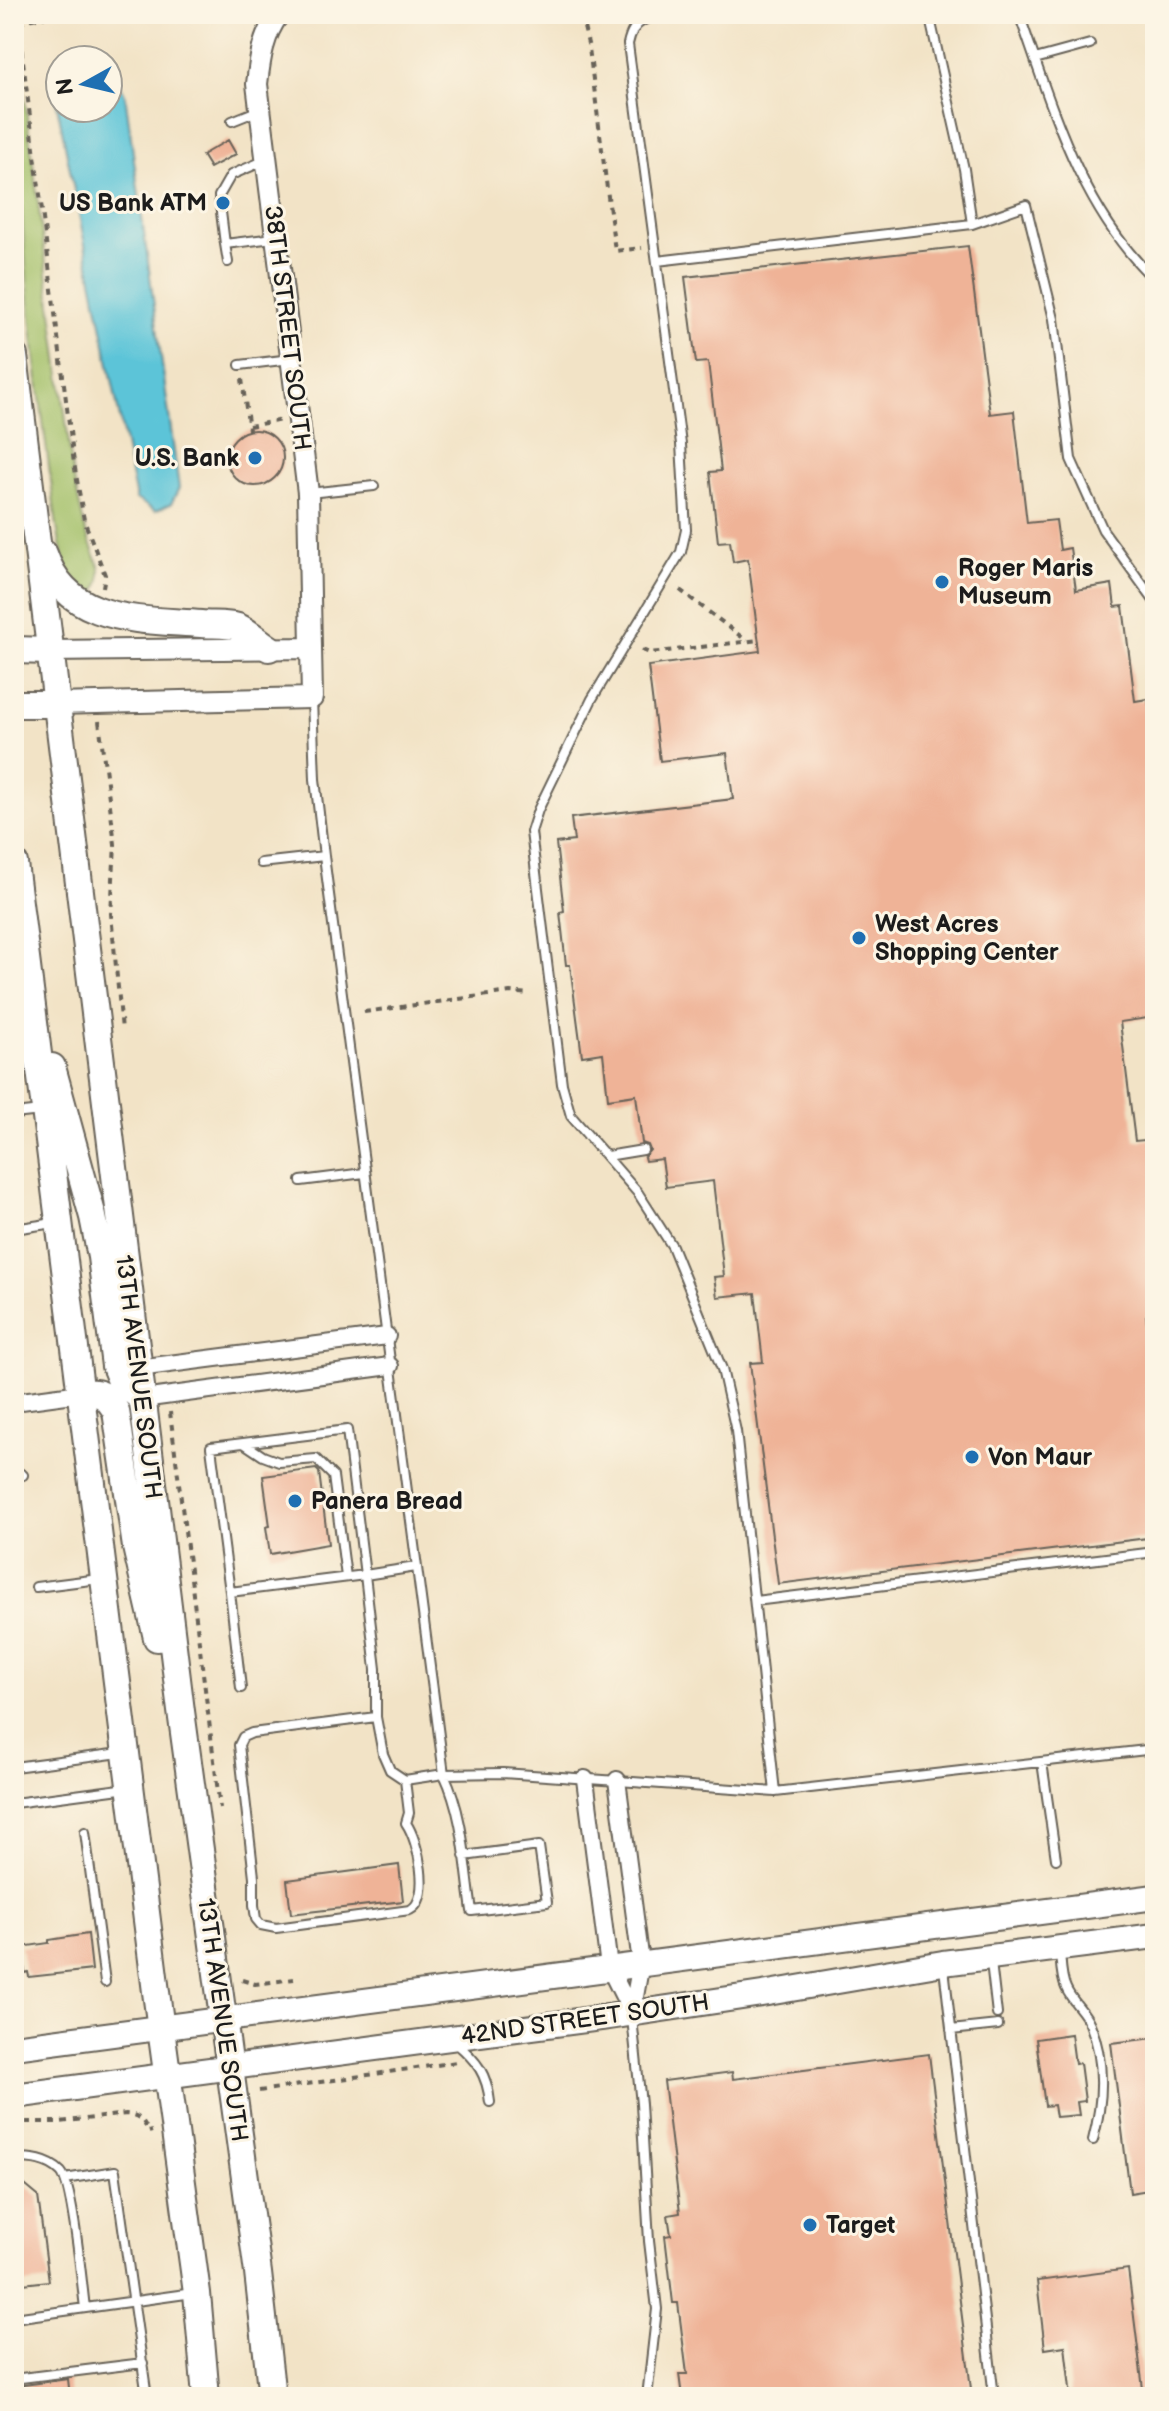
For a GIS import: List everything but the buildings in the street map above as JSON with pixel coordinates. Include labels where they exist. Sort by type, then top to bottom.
[{"type":"main road","name":"13TH AVENUE SOUTH","points":[[14,356],[181,1711],[272,2397]]},
{"type":"main road","points":[[34,527],[49,569],[60,586],[87,606],[132,619],[238,627],[269,648]]},
{"type":"main road","points":[[14,650],[49,651]]},
{"type":"main road","points":[[14,704],[55,704]]},
{"type":"main road","points":[[14,863],[197,2293],[206,2397]]},
{"type":"main road","points":[[30,991],[93,1217],[115,1366],[121,1381],[142,1399]]},
{"type":"main road","points":[[81,1393],[98,1391],[108,1397],[116,1411],[136,1547],[159,1646],[181,1711]]},
{"type":"main road","name":"42ND STREET SOUTH","points":[[14,2047],[1155,1897]]},
{"type":"main road","name":"42ND STREET SOUTH","points":[[14,2096],[632,2013],[943,1963],[1155,1936]]},
{"type":"main road","points":[[204,2359],[225,2397]]},
{"type":"street","name":"38TH STREET SOUTH","points":[[279,14],[261,50],[257,84],[308,493],[312,698]]},
{"type":"street","points":[[49,651],[311,648]]},
{"type":"street","points":[[55,704],[312,698]]},
{"type":"street","points":[[138,1368],[387,1336]]},
{"type":"street","points":[[142,1399],[390,1366]]},
{"type":"street","points":[[14,1402],[81,1393]]},
{"type":"street","points":[[585,1779],[609,1967],[632,2013]]},
{"type":"street","points":[[617,1780],[641,1963],[632,2013]]},
{"type":"lane","points":[[681,14],[638,22],[631,30],[628,44],[681,444],[686,530],[681,552],[592,699],[538,810],[531,832],[563,1092],[571,1116],[638,1193],[672,1246],[722,1369],[736,1431],[775,1792]]},
{"type":"lane","points":[[929,14],[964,169],[972,224]]},
{"type":"lane","points":[[1019,14],[1062,138],[1104,218],[1123,246],[1155,280]]},
{"type":"lane","points":[[1035,59],[1090,44]]},
{"type":"lane","points":[[232,121],[260,109]]},
{"type":"lane","points":[[228,262],[219,196],[231,175],[267,160]]},
{"type":"lane","points":[[657,261],[972,224],[1026,205],[1054,319],[1071,459],[1103,530],[1155,602]]},
{"type":"lane","points":[[225,244],[276,238]]},
{"type":"lane","points":[[240,365],[292,359]]},
{"type":"lane","points":[[308,493],[374,486]]},
{"type":"lane","points":[[312,698],[315,779],[324,856],[444,1774],[456,1800],[464,1856],[472,1911],[547,1902],[539,1846],[464,1856]]},
{"type":"lane","points":[[261,863],[324,856]]},
{"type":"lane","points":[[14,1114],[45,1111]]},
{"type":"lane","points":[[607,1156],[643,1150]]},
{"type":"lane","points":[[301,1181],[364,1173]]},
{"type":"lane","points":[[14,1229],[59,1223]]},
{"type":"lane","points":[[241,1688],[211,1447],[347,1430],[376,1669],[376,1717],[383,1754],[390,1770],[405,1780],[444,1774],[503,1773],[775,1792],[1155,1749]]},
{"type":"lane","points":[[243,1443],[279,1462],[316,1459],[327,1467],[333,1476],[346,1577]]},
{"type":"lane","points":[[755,1601],[1155,1552]]},
{"type":"lane","points":[[230,1592],[416,1567]]},
{"type":"lane","points":[[36,1587],[104,1579]]},
{"type":"lane","points":[[376,1717],[252,1733],[243,1737],[239,1745],[254,1877],[254,1905],[256,1919],[261,1925],[276,1928],[410,1910],[416,1906],[420,1898],[419,1859],[415,1836],[406,1823],[409,1813],[405,1780]]},
{"type":"lane","points":[[14,1767],[127,1753]]},
{"type":"lane","points":[[1042,1762],[1056,1859]]},
{"type":"lane","points":[[14,1803],[131,1788]]},
{"type":"lane","points":[[85,1832],[105,1982]]},
{"type":"lane","points":[[1059,1948],[1065,1986],[1083,2010],[1100,2060],[1102,2103],[1093,2140]]},
{"type":"lane","points":[[990,1957],[997,2014]]},
{"type":"lane","points":[[943,1963],[994,2397]]},
{"type":"lane","points":[[632,2013],[657,2309],[647,2397]]},
{"type":"lane","points":[[951,2030],[998,2025]]},
{"type":"lane","points":[[450,2038],[475,2059],[485,2075],[490,2102]]},
{"type":"lane","points":[[14,2158],[48,2162],[65,2179],[85,2308]]},
{"type":"lane","points":[[65,2179],[115,2171],[147,2397]]},
{"type":"lane","points":[[14,2318],[197,2293]]},
{"type":"lane","points":[[14,2385],[21,2378],[143,2363]]},
{"type":"path","points":[[17,14],[74,463],[84,520],[105,575],[100,597]]},
{"type":"path","points":[[18,22],[55,14]]},
{"type":"path","points":[[541,14],[572,18],[583,23],[615,251],[655,246]]},
{"type":"path","points":[[240,365],[249,428],[299,417]]},
{"type":"path","points":[[680,590],[747,641]]},
{"type":"path","points":[[642,650],[650,653],[759,640]]},
{"type":"path","points":[[100,729],[115,844],[111,914],[123,1034]]},
{"type":"path","points":[[14,744],[22,743]]},
{"type":"path","points":[[364,1012],[510,992],[529,994]]},
{"type":"path","points":[[171,1417],[221,1820]]},
{"type":"path","points":[[240,1966],[242,1983],[294,1979]]},
{"type":"path","points":[[14,2122],[60,2122],[126,2114],[142,2119],[148,2132],[159,2130]]},
{"type":"green space","points":[[14,14],[73,476],[86,533],[100,568],[100,581],[95,593],[76,582],[69,571],[60,545],[55,514],[24,245]]},
{"type":"water","points":[[124,92],[179,488],[171,504],[155,511],[136,499],[61,124],[124,124]]},
{"type":"place","name":"US Bank ATM","points":[[223,203]]},
{"type":"place","name":"U.S. Bank","points":[[255,458]]},
{"type":"place","name":"Roger Maris Museum","points":[[942,582]]},
{"type":"place","name":"West Acres Shopping Center","points":[[859,938]]},
{"type":"place","name":"Von Maur","points":[[972,1457]]},
{"type":"place","name":"Panera Bread","points":[[295,1501]]},
{"type":"place","name":"Target","points":[[810,2225]]}]
